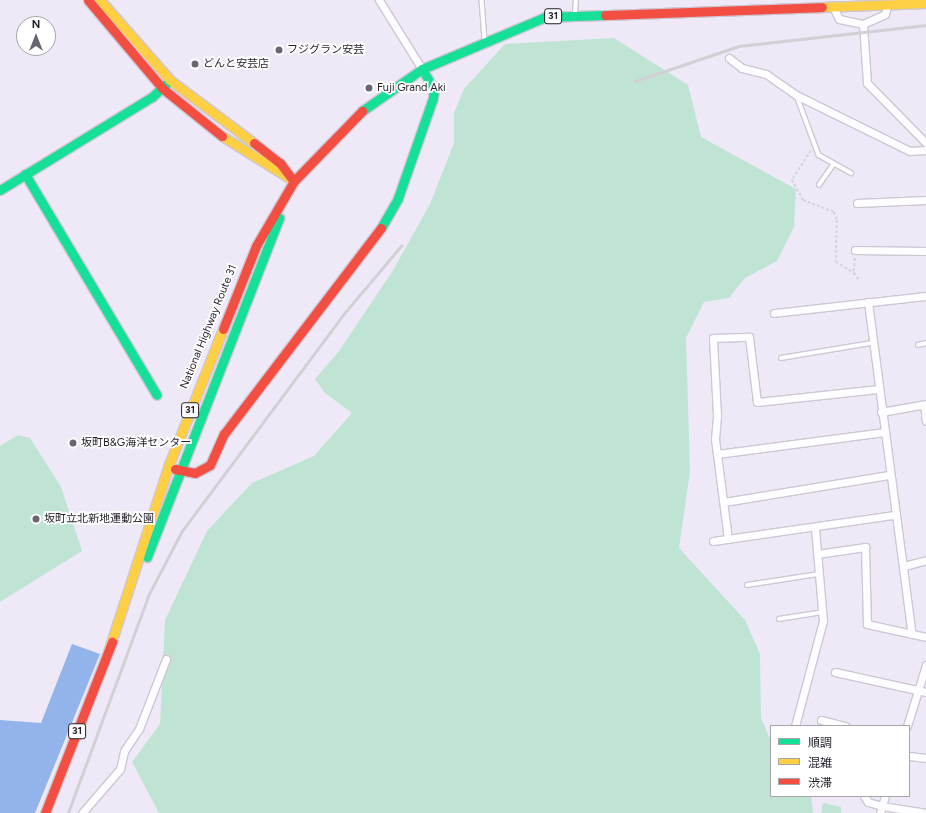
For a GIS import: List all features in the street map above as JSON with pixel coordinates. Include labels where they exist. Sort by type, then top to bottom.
[{"type":"main road","points":[[88,0],[162,88],[224,138],[294,181]]},
{"type":"main road","points":[[100,0],[170,80],[280,163],[294,181]]},
{"type":"main road","name":"National Highway Route 31","points":[[109,649],[168,467],[256,246],[294,181],[357,115],[422,69],[485,41],[545,17],[575,13],[887,6],[926,3]]},
{"type":"main road","points":[[168,467],[195,473],[210,465],[224,434],[386,222],[398,198],[434,98],[432,84],[422,69]]},
{"type":"main road","points":[[0,190],[162,88],[170,80]]},
{"type":"main road","points":[[25,174],[156,395]]},
{"type":"main road","name":"National Highway Route 31","points":[[45,813],[294,181]]},
{"type":"street","points":[[379,0],[422,69]]},
{"type":"street","points":[[833,7],[839,19],[863,24],[885,14],[887,6]]},
{"type":"street","points":[[863,24],[867,83],[926,143]]},
{"type":"street","points":[[729,58],[742,68],[766,74],[796,95],[910,151],[926,150]]},
{"type":"street","points":[[857,203],[926,200]]},
{"type":"street","points":[[855,250],[926,251]]},
{"type":"street","points":[[774,313],[926,296]]},
{"type":"street","points":[[868,302],[883,432],[894,515],[904,566],[912,634]]},
{"type":"street","points":[[728,539],[717,454],[713,338],[749,337],[757,402],[878,389]]},
{"type":"street","points":[[881,412],[925,405],[926,421]]},
{"type":"street","points":[[717,454],[883,432]]},
{"type":"street","points":[[724,502],[889,475]]},
{"type":"street","points":[[713,541],[894,515]]},
{"type":"street","points":[[795,725],[822,612],[815,527]]},
{"type":"street","points":[[817,554],[865,547],[867,624],[926,637]]},
{"type":"street","points":[[904,566],[926,560]]},
{"type":"street","points":[[82,813],[120,769],[124,751],[139,730],[166,659]]},
{"type":"street","points":[[907,725],[926,665]]},
{"type":"street","points":[[835,672],[926,692]]},
{"type":"street","points":[[821,720],[841,725]]},
{"type":"street","points":[[910,756],[926,758]]},
{"type":"street","points":[[865,797],[868,802],[881,810],[926,813]]},
{"type":"street","points":[[881,810],[885,797]]},
{"type":"lane","points":[[482,0],[485,41]]},
{"type":"lane","points":[[575,13],[576,0]]},
{"type":"lane","points":[[796,95],[815,138],[819,155],[833,165],[851,173]]},
{"type":"lane","points":[[819,185],[833,165]]},
{"type":"lane","points":[[781,358],[872,343]]},
{"type":"lane","points":[[918,345],[926,343]]},
{"type":"lane","points":[[747,584],[820,574]]},
{"type":"lane","points":[[779,619],[822,612]]},
{"type":"path","points":[[815,138],[810,142],[809,157],[792,180],[803,200],[834,212],[837,220],[836,262],[854,273],[859,280]]},
{"type":"path","points":[[854,273],[855,250]]},
{"type":"green space","points":[[614,38],[688,85],[701,137],[796,189],[794,227],[777,261],[745,278],[729,298],[704,302],[686,338],[690,472],[679,548],[745,620],[760,654],[761,718],[770,739],[770,797],[811,797],[813,813],[159,813],[132,762],[160,724],[165,620],[207,531],[252,483],[314,456],[352,413],[325,393],[315,379],[339,351],[392,272],[430,204],[454,143],[454,113],[464,89],[505,44]]},
{"type":"green space","name":"坂町立北新地運動公園","points":[[18,435],[30,438],[61,487],[82,551],[0,602],[0,446]]},
{"type":"green space","points":[[823,803],[841,807],[841,813],[821,813]]},
{"type":"water","points":[[72,644],[100,654],[35,813],[0,813],[0,720],[41,723]]},
{"type":"railway","points":[[635,81],[739,46],[926,25]]},
{"type":"railway","points":[[68,813],[149,594],[182,531],[342,316],[401,246]]},
{"type":"traffic: fast","points":[[362,111],[422,69],[545,17],[605,15]]},
{"type":"traffic: fast","points":[[381,228],[398,198],[433,98],[434,89],[422,69]]},
{"type":"traffic: fast","points":[[0,190],[152,97],[167,83]]},
{"type":"traffic: fast","points":[[25,174],[157,395]]},
{"type":"traffic: fast","points":[[147,557],[279,218]]},
{"type":"traffic: slow","points":[[100,0],[170,80],[254,143]]},
{"type":"traffic: slow","points":[[822,7],[926,3]]},
{"type":"traffic: slow","points":[[222,136],[294,181]]},
{"type":"traffic: slow","points":[[109,649],[168,467],[223,329]]},
{"type":"traffic: jam","points":[[88,0],[162,88],[222,136]]},
{"type":"traffic: jam","points":[[605,15],[822,7]]},
{"type":"traffic: jam","points":[[223,329],[256,246],[294,181],[362,111]]},
{"type":"traffic: jam","points":[[254,143],[280,163],[292,179]]},
{"type":"traffic: jam","points":[[175,469],[195,473],[210,465],[224,434],[381,228]]},
{"type":"traffic: jam","points":[[45,813],[112,642]]},
{"type":"place","name":"フジグラン安芸","points":[[279,50]]},
{"type":"place","name":"どんと安芸店","points":[[195,64]]},
{"type":"place","name":"Fuji Grand Aki","points":[[369,88]]},
{"type":"place","name":"坂町B&G海洋センター","points":[[73,443]]},
{"type":"place","name":"坂町立北新地運動公園","points":[[36,519]]}]
